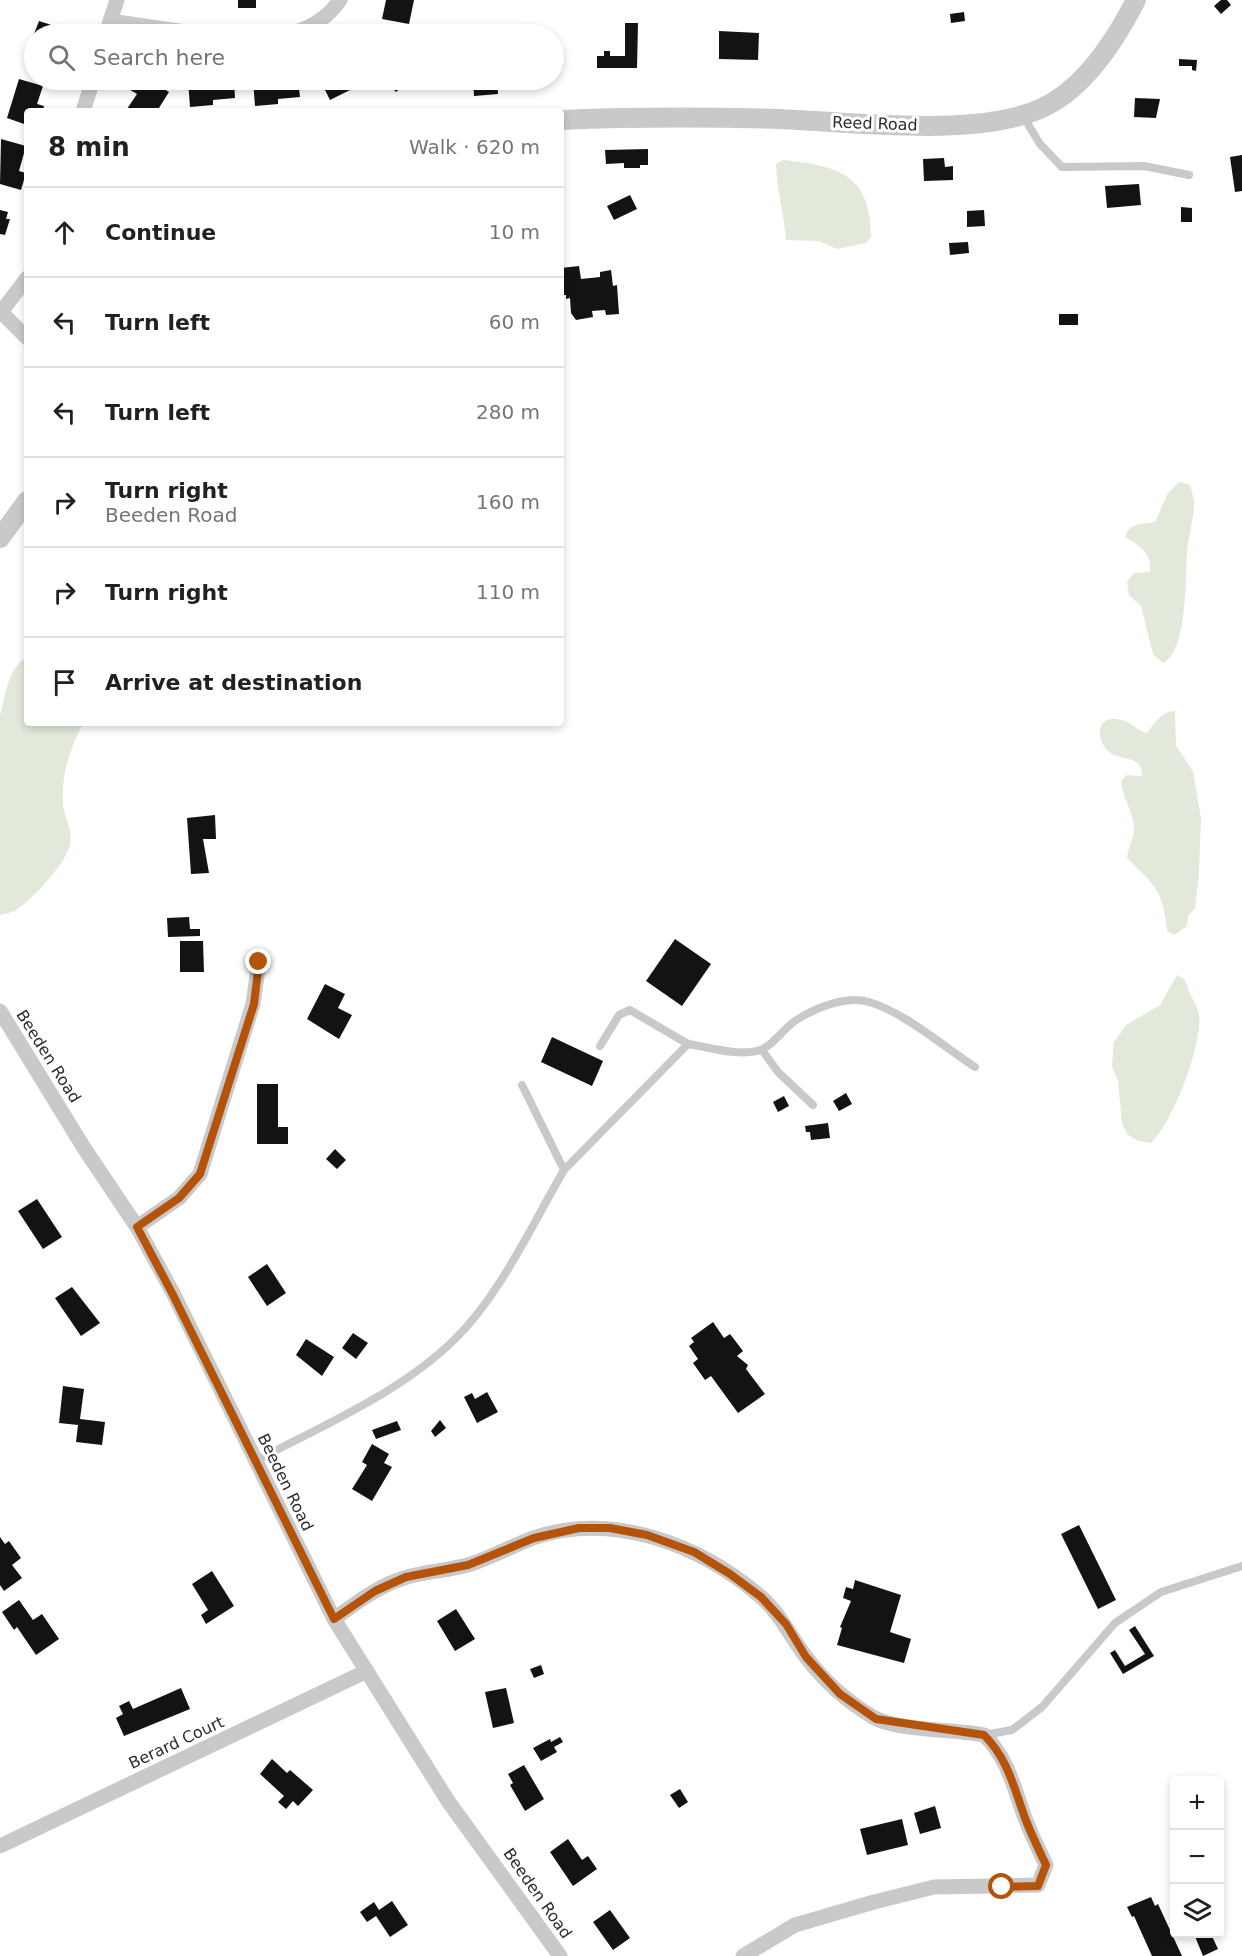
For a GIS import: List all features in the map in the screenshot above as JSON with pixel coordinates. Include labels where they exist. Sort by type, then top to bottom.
[{"type":"street","points":[[109,24],[117,0]]},
{"type":"street","points":[[315,24],[331,13],[340,0]]},
{"type":"street","name":"Reed Road","points":[[564,120],[706,117],[944,125],[973,124],[1023,114],[1041,109],[1082,79],[1099,59],[1136,0]]},
{"type":"street","points":[[84,108],[90,90]]},
{"type":"street","points":[[24,282],[1,312],[24,335]]},
{"type":"street","points":[[0,538],[24,505]]},
{"type":"street","points":[[137,1227],[179,1198],[200,1174],[254,1004],[259,962]]},
{"type":"street","name":"Beeden Road","points":[[0,1011],[84,1148],[137,1227],[334,1619],[448,1801],[560,1956]]},
{"type":"street","points":[[334,1619],[375,1591],[406,1577],[468,1565],[534,1538],[579,1528],[610,1528],[647,1535],[694,1552],[730,1574],[761,1597],[786,1624],[806,1657],[840,1694],[876,1719],[984,1735],[997,1748],[1010,1772],[1025,1820],[1046,1865],[1038,1886],[934,1887],[795,1925],[743,1956]]},
{"type":"street","name":"Berard Court","points":[[0,1846],[367,1671]]},
{"type":"lane","points":[[1023,114],[1040,144],[1062,167],[1144,166],[1189,175]]},
{"type":"lane","points":[[600,1046],[619,1015],[630,1010],[688,1044],[746,1052],[762,1050],[796,1020],[826,1006],[852,1000],[869,1002],[901,1018],[975,1067]]},
{"type":"lane","points":[[256,1461],[409,1376],[455,1339],[493,1291],[564,1170],[688,1044]]},
{"type":"lane","points":[[762,1050],[778,1072],[813,1105]]},
{"type":"lane","points":[[522,1085],[564,1170]]},
{"type":"lane","points":[[984,1735],[1012,1730],[1042,1707],[1115,1623],[1161,1592],[1242,1566]]},
{"type":"green space","points":[[783,160],[835,170],[857,186],[865,199],[869,216],[871,237],[866,243],[837,249],[819,241],[786,240],[776,164]]},
{"type":"green space","points":[[1179,482],[1190,485],[1194,498],[1194,509],[1188,547],[1181,629],[1171,656],[1163,663],[1153,654],[1141,606],[1129,595],[1127,582],[1134,573],[1150,572],[1149,560],[1140,547],[1125,537],[1133,527],[1155,522],[1168,493]]},
{"type":"green space","points":[[24,659],[24,726],[82,726],[70,752],[63,782],[64,808],[70,833],[67,852],[55,871],[29,900],[14,911],[0,915],[0,715],[11,675]]},
{"type":"green space","points":[[1175,711],[1176,746],[1193,771],[1201,818],[1195,908],[1188,916],[1187,926],[1175,935],[1167,931],[1163,906],[1156,890],[1127,858],[1134,829],[1121,781],[1127,775],[1142,776],[1141,770],[1136,762],[1108,752],[1103,744],[1100,730],[1104,722],[1113,719],[1125,721],[1147,733],[1162,716]]},
{"type":"green space","points":[[1177,975],[1186,982],[1199,1014],[1196,1044],[1185,1082],[1160,1133],[1151,1143],[1138,1141],[1127,1134],[1122,1123],[1118,1081],[1112,1066],[1114,1042],[1126,1025],[1160,1005]]},
{"type":"building","points":[[238,0],[256,0],[256,8],[238,8]]},
{"type":"building","points":[[386,0],[414,0],[409,24],[382,19]]},
{"type":"building","points":[[1221,0],[1227,0],[1231,5],[1221,14],[1214,6]]},
{"type":"building","points":[[964,12],[965,21],[951,23],[950,14]]},
{"type":"building","points":[[625,23],[638,23],[637,68],[597,68],[597,56],[604,56],[604,51],[610,51],[610,56],[625,56]]},
{"type":"building","points":[[719,31],[759,33],[758,60],[719,59]]},
{"type":"building","points":[[1179,59],[1197,60],[1196,71],[1192,70],[1192,66],[1179,66]]},
{"type":"building","points":[[19,79],[24,80],[24,90],[42,90],[37,104],[44,106],[44,108],[24,108],[24,124],[7,118]]},
{"type":"building","points":[[130,90],[166,90],[169,92],[159,108],[128,108],[137,94]]},
{"type":"building","points":[[189,90],[235,90],[235,98],[213,100],[213,105],[190,107]]},
{"type":"building","points":[[254,90],[299,90],[300,97],[278,99],[278,104],[255,106]]},
{"type":"building","points":[[325,90],[350,90],[330,100]]},
{"type":"building","points":[[474,90],[498,90],[498,94],[474,96]]},
{"type":"building","points":[[1135,98],[1160,99],[1156,118],[1134,117]]},
{"type":"building","points":[[1,139],[24,145],[19,171],[24,172],[21,190],[0,184]]},
{"type":"building","points":[[648,149],[648,165],[640,165],[640,168],[624,168],[624,163],[606,164],[605,150]]},
{"type":"building","points":[[1242,155],[1242,191],[1235,192],[1230,157]]},
{"type":"building","points":[[944,158],[945,167],[953,166],[953,180],[924,181],[923,159]]},
{"type":"building","points":[[1139,184],[1141,205],[1107,208],[1105,186]]},
{"type":"building","points":[[630,195],[637,209],[614,220],[607,206]]},
{"type":"building","points":[[1181,207],[1192,208],[1192,222],[1181,222]]},
{"type":"building","points":[[0,210],[8,212],[6,219],[10,219],[5,235],[0,234]]},
{"type":"building","points":[[984,210],[985,226],[967,227],[967,211]]},
{"type":"building","points":[[968,242],[969,253],[950,255],[949,243]]},
{"type":"building","points":[[579,266],[581,279],[600,277],[600,272],[611,270],[613,286],[617,285],[619,314],[606,315],[605,310],[592,311],[593,317],[576,320],[571,313],[570,298],[566,299],[564,295],[564,268]]},
{"type":"building","points":[[1059,314],[1078,314],[1078,325],[1059,325]]},
{"type":"building","points":[[215,815],[216,839],[203,839],[209,873],[191,874],[187,818]]},
{"type":"building","points":[[189,917],[190,929],[200,929],[200,936],[168,937],[167,918]]},
{"type":"building","points":[[675,939],[711,964],[682,1006],[646,981]]},
{"type":"building","points":[[180,941],[203,941],[204,972],[180,972]]},
{"type":"building","points":[[325,984],[345,994],[338,1008],[352,1015],[339,1039],[307,1019]]},
{"type":"building","points":[[552,1037],[603,1061],[592,1086],[541,1062]]},
{"type":"building","points":[[257,1084],[278,1084],[278,1127],[288,1127],[288,1144],[257,1144]]},
{"type":"building","points":[[846,1093],[852,1104],[839,1111],[833,1101]]},
{"type":"building","points":[[784,1096],[789,1106],[778,1112],[773,1102]]},
{"type":"building","points":[[828,1123],[830,1138],[811,1140],[810,1132],[806,1132],[805,1126]]},
{"type":"building","points":[[335,1149],[346,1160],[337,1169],[326,1159]]},
{"type":"building","points":[[37,1199],[62,1237],[43,1249],[18,1211]]},
{"type":"building","points":[[267,1264],[286,1293],[267,1306],[248,1277]]},
{"type":"building","points":[[72,1287],[100,1323],[81,1336],[55,1298]]},
{"type":"building","points":[[713,1322],[724,1338],[730,1334],[743,1351],[737,1356],[748,1365],[746,1369],[765,1394],[738,1413],[711,1376],[705,1380],[693,1363],[698,1359],[689,1346],[694,1342],[691,1338]]},
{"type":"building","points":[[353,1333],[368,1343],[356,1359],[342,1348]]},
{"type":"building","points":[[306,1339],[334,1357],[322,1376],[296,1355]]},
{"type":"building","points":[[63,1386],[84,1389],[80,1419],[105,1422],[102,1445],[76,1442],[78,1425],[59,1423]]},
{"type":"building","points":[[487,1392],[498,1412],[477,1423],[464,1397],[472,1393],[475,1399]]},
{"type":"building","points":[[440,1420],[446,1428],[435,1437],[431,1431]]},
{"type":"building","points":[[397,1421],[401,1430],[376,1439],[372,1430]]},
{"type":"building","points":[[372,1444],[389,1454],[384,1463],[392,1467],[372,1501],[352,1489],[367,1465],[362,1462]]},
{"type":"building","points":[[1079,1525],[1116,1600],[1098,1609],[1061,1534]]},
{"type":"building","points":[[0,1537],[5,1544],[9,1541],[21,1558],[12,1565],[22,1578],[4,1591],[0,1585]]},
{"type":"building","points":[[212,1571],[234,1606],[206,1624],[201,1615],[208,1610],[192,1584]]},
{"type":"building","points":[[855,1580],[901,1595],[890,1632],[911,1639],[904,1663],[837,1645],[842,1628],[840,1627],[851,1601],[843,1598],[846,1587],[853,1589]]},
{"type":"building","points":[[19,1600],[33,1620],[42,1614],[59,1639],[36,1655],[17,1627],[14,1630],[2,1612]]},
{"type":"building","points":[[456,1609],[475,1639],[455,1651],[437,1621]]},
{"type":"building","points":[[1135,1626],[1154,1656],[1123,1674],[1110,1653],[1115,1650],[1125,1666],[1145,1654],[1129,1630]]},
{"type":"building","points":[[541,1665],[544,1674],[534,1678],[530,1669]]},
{"type":"building","points":[[181,1688],[190,1709],[124,1736],[116,1718],[123,1714],[119,1706],[129,1701],[133,1709]]},
{"type":"building","points":[[506,1688],[514,1723],[493,1728],[485,1692]]},
{"type":"building","points":[[560,1737],[563,1742],[554,1747],[557,1752],[541,1761],[533,1748],[550,1739],[551,1742]]},
{"type":"building","points":[[272,1759],[287,1773],[290,1770],[313,1790],[298,1806],[293,1801],[286,1809],[278,1802],[284,1796],[260,1774]]},
{"type":"building","points":[[524,1765],[544,1799],[525,1811],[510,1785],[513,1783],[508,1774]]},
{"type":"building","points":[[680,1789],[688,1802],[679,1808],[670,1795]]},
{"type":"building","points":[[935,1806],[941,1828],[920,1834],[914,1813]]},
{"type":"building","points":[[902,1819],[908,1845],[867,1855],[860,1829]]},
{"type":"building","points":[[568,1839],[582,1860],[588,1856],[597,1869],[573,1886],[550,1852]]},
{"type":"building","points":[[1151,1897],[1155,1906],[1158,1904],[1170,1930],[1170,1938],[1174,1938],[1182,1956],[1152,1956],[1134,1916],[1132,1917],[1127,1907]]},
{"type":"building","points":[[392,1901],[408,1925],[390,1937],[376,1916],[367,1922],[360,1912],[374,1902],[379,1910]]},
{"type":"building","points":[[610,1910],[630,1938],[613,1950],[593,1922]]},
{"type":"building","points":[[1196,1938],[1213,1938],[1218,1949],[1203,1956]]},
{"type":"route","points":[[259,962],[254,1004],[200,1174],[179,1198],[137,1227],[334,1619],[375,1591],[406,1577],[438,1573],[468,1565],[534,1538],[579,1528],[610,1528],[647,1535],[694,1552],[730,1574],[761,1597],[786,1624],[806,1657],[840,1694],[876,1719],[902,1725],[984,1735],[997,1748],[1010,1772],[1025,1820],[1046,1865],[1038,1886],[1002,1887]]}]
